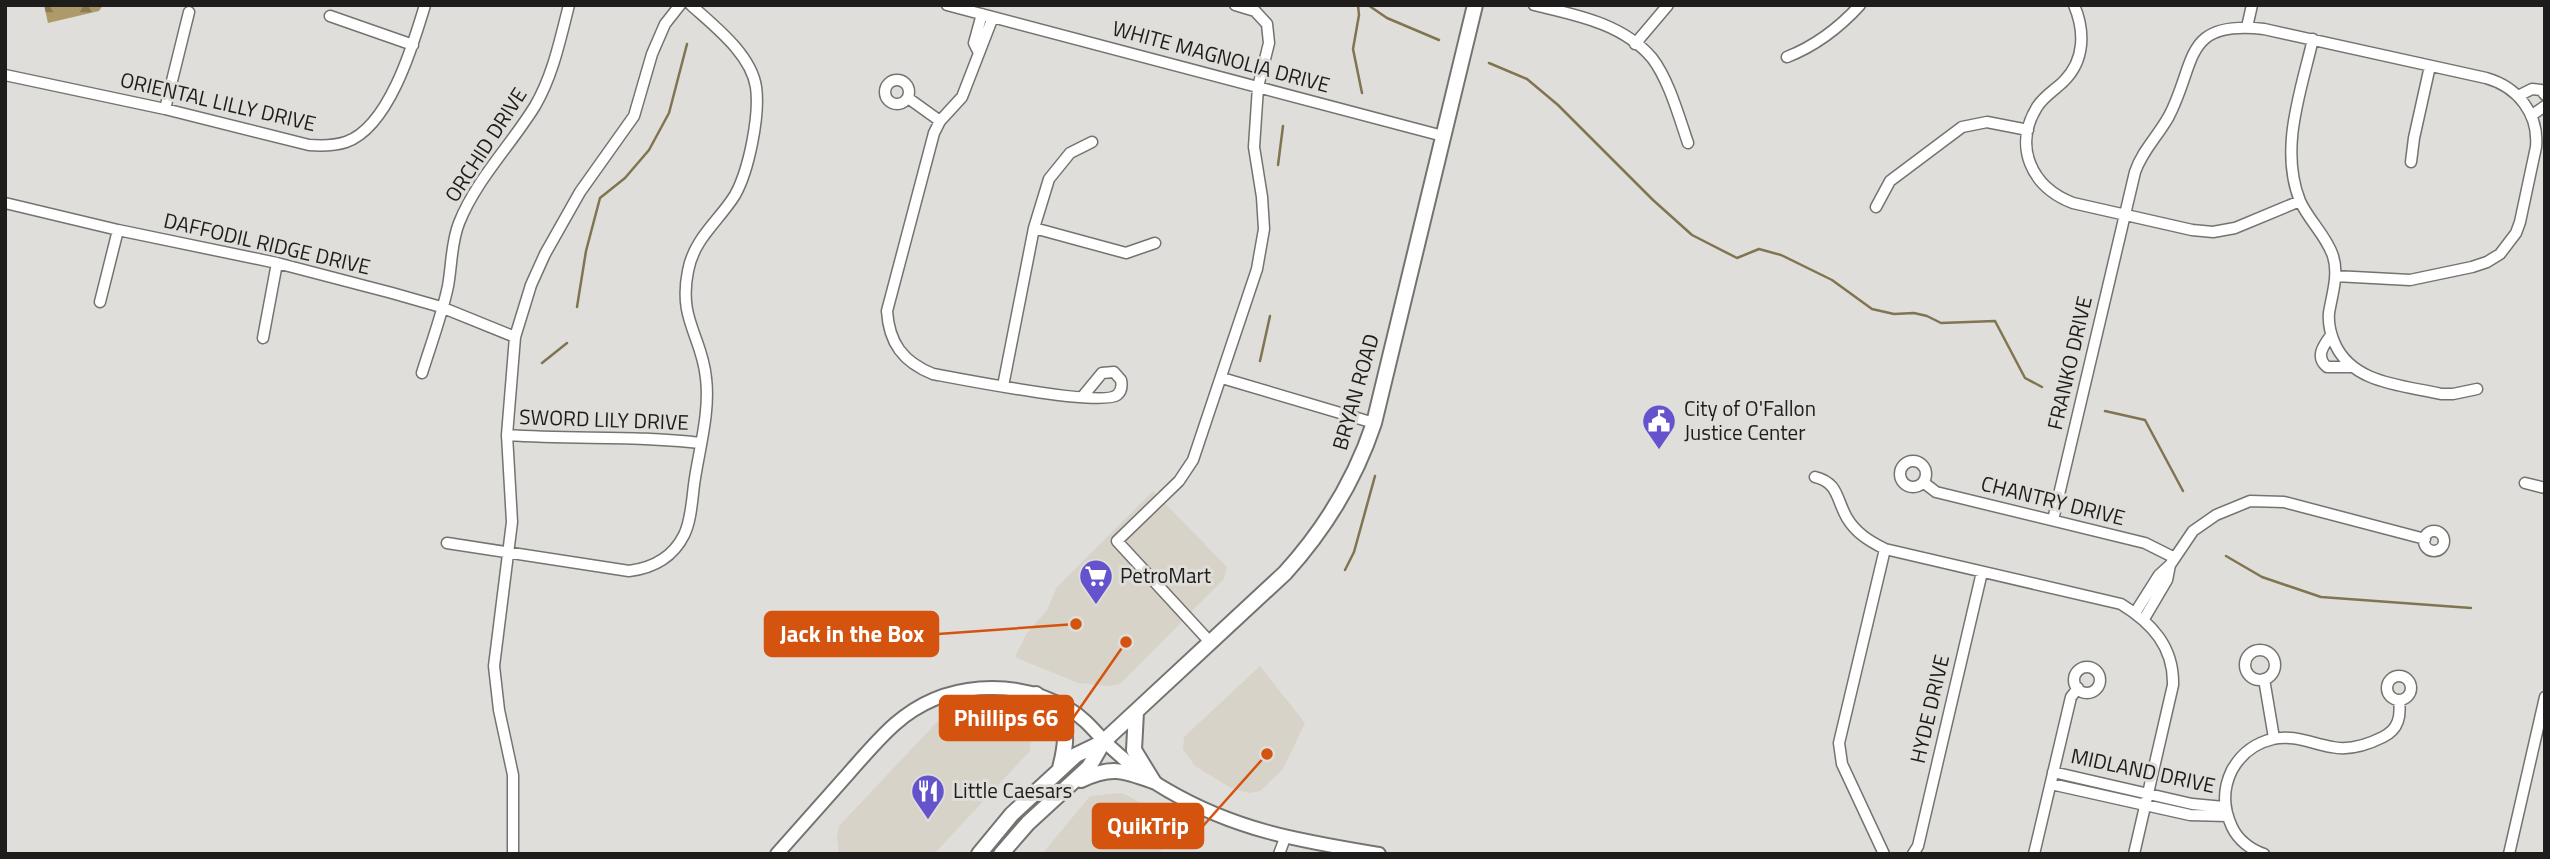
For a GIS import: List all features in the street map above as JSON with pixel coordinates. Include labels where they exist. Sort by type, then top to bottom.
[{"type":"main road","name":"BRYAN ROAD","points":[[979,854],[1012,814],[1060,769],[1076,755],[1104,741],[1285,573],[1324,526],[1350,480],[1374,423],[1475,5]]},
{"type":"main road","points":[[1036,694],[1064,725],[1066,747],[1060,769]]},
{"type":"main road","points":[[1136,712],[1134,750],[1153,781]]},
{"type":"main road","name":"BRYAN ROAD","points":[[1001,854],[1028,823],[1088,767],[1104,741]]},
{"type":"main road","points":[[1067,787],[1101,771],[1132,774],[1153,781]]},
{"type":"street","name":"ORIENTAL LILLY DRIVE","points":[[5,75],[165,109],[309,145],[331,146],[348,141],[367,129],[401,76],[425,5]]},
{"type":"street","name":"ORCHID DRIVE","points":[[422,373],[447,287],[452,246],[460,222],[471,199],[544,90],[569,5]]},
{"type":"street","points":[[513,854],[513,775],[499,710],[494,666],[498,622],[510,554],[512,522],[507,435],[515,337],[544,254],[580,192],[634,116],[652,54],[665,24],[680,5]]},
{"type":"street","points":[[447,543],[629,571],[643,569],[669,556],[687,526],[706,400],[706,375],[686,313],[688,267],[698,243],[734,197],[740,184],[750,150],[757,100],[752,73],[746,61],[691,5]]},
{"type":"street","name":"WHITE MAGNOLIA DRIVE","points":[[947,5],[988,13],[1443,136]]},
{"type":"street","points":[[1210,642],[1117,541],[1179,481],[1193,460],[1257,269],[1264,229],[1254,147],[1258,87],[1269,43],[1267,24],[1255,11],[1235,5]]},
{"type":"street","points":[[1534,5],[1587,18],[1620,32],[1652,58],[1671,94],[1688,144]]},
{"type":"street","points":[[1635,44],[1668,5]]},
{"type":"street","points":[[1787,58],[1809,48],[1848,18],[1860,5]]},
{"type":"street","points":[[2074,5],[2081,26],[2079,56],[2067,78],[2041,102],[2028,130],[2029,161],[2044,187],[2073,203],[2192,230],[2213,232],[2235,228],[2301,201]]},
{"type":"street","points":[[2252,5],[2247,27],[2313,39],[2496,81],[2518,96],[2532,115],[2537,137],[2536,147],[2520,222],[2516,233],[2500,254],[2472,267],[2422,279],[2335,276]]},
{"type":"street","points":[[165,109],[189,12]]},
{"type":"street","points":[[988,13],[974,43],[979,53],[962,97],[940,121],[934,133],[887,311],[888,331],[898,348],[920,369],[933,374],[1083,396]]},
{"type":"street","points":[[330,16],[413,45]]},
{"type":"street","name":"FRANKO DRIVE","points":[[2053,520],[2138,162],[2171,111],[2190,57],[2214,33],[2236,26],[2247,27]]},
{"type":"street","points":[[2313,39],[2291,137],[2292,174],[2301,201],[2334,258],[2335,276],[2329,313],[2331,335],[2345,362],[2367,376],[2441,394],[2477,389]]},
{"type":"street","points":[[2411,162],[2430,66]]},
{"type":"street","points":[[2518,96],[2532,89],[2541,90],[2545,95]]},
{"type":"street","points":[[908,98],[940,121]]},
{"type":"street","points":[[2532,115],[2545,106]]},
{"type":"street","points":[[1876,208],[1890,181],[1962,127],[1987,122],[2028,130]]},
{"type":"street","points":[[1003,386],[1034,228],[1048,179],[1070,153],[1092,142]]},
{"type":"street","name":"DAFFODIL RIDGE DRIVE","points":[[5,203],[118,230],[278,263],[441,307],[515,337]]},
{"type":"street","points":[[1034,228],[1126,253],[1155,243]]},
{"type":"street","points":[[100,302],[118,230]]},
{"type":"street","points":[[262,338],[278,263]]},
{"type":"street","points":[[2331,335],[2320,356],[2322,363],[2327,367],[2351,367]]},
{"type":"street","points":[[1222,379],[1374,423]]},
{"type":"street","name":"SWORD LILY DRIVE","points":[[507,435],[550,438],[650,437],[700,443]]},
{"type":"street","points":[[1815,477],[1826,480],[1833,486],[1855,529],[1868,541],[1885,549],[2121,604],[2156,631],[2168,650],[2174,671],[2171,699],[2134,854]]},
{"type":"street","name":"CHANTRY DRIVE","points":[[1923,482],[1936,492],[2145,543],[2172,561]]},
{"type":"street","points":[[2525,483],[2545,488]]},
{"type":"street","points":[[2139,616],[2167,580],[2172,561],[2193,531],[2216,515],[2250,501],[2284,502],[2425,539]]},
{"type":"street","points":[[1884,854],[1842,764],[1839,743],[1885,549]]},
{"type":"street","name":"HYDE DRIVE","points":[[1913,854],[1918,846],[1982,572]]},
{"type":"street","points":[[2264,679],[2274,738]]},
{"type":"street","points":[[777,854],[888,730],[909,713],[941,697],[973,688],[1006,688],[1036,694],[1060,704],[1081,718],[1104,741],[1153,781],[1215,816],[1285,838],[1379,854]]},
{"type":"street","name":"MIDLAND DRIVE","points":[[2034,854],[2071,697],[2078,688]]},
{"type":"street","points":[[2509,854],[2545,697]]},
{"type":"street","points":[[2264,854],[2248,846],[2234,831],[2226,812],[2228,777],[2238,760],[2250,748],[2274,738],[2293,738],[2333,748],[2369,744],[2394,729],[2399,720],[2399,701]]},
{"type":"street","name":"MIDLAND DRIVE","points":[[2053,772],[2226,812]]},
{"type":"street","name":"MIDLAND DRIVE","points":[[2051,784],[2190,815],[2226,812]]},
{"type":"street","points":[[1279,854],[1285,838]]},
{"type":"shaded area","points":[[1153,491],[1227,567],[1224,579],[1120,684],[1109,686],[1078,683],[1015,657],[1027,633],[1047,610],[1057,587]]},
{"type":"shaded area","points":[[1260,666],[1305,723],[1283,769],[1260,791],[1249,793],[1231,788],[1195,766],[1183,749],[1184,737]]},
{"type":"shaded area","points":[[967,713],[1013,714],[1027,720],[1031,735],[1030,751],[934,854],[839,854],[839,826],[937,722]]},
{"type":"shaded area","points":[[1122,793],[1176,824],[1159,854],[1042,854],[1090,796]]},
{"type":"green space","points":[[44,5],[103,5],[99,11],[48,23]]},
{"type":"waterway","points":[[1358,5],[1359,15],[1353,49],[1362,93]]},
{"type":"waterway","points":[[1368,5],[1387,18],[1439,40]]},
{"type":"waterway","points":[[577,307],[586,251],[600,198],[625,178],[649,150],[669,113],[687,44]]},
{"type":"waterway","points":[[1489,63],[1527,79],[1558,105],[1692,235],[1737,258],[1759,249],[1781,255],[1832,280],[1872,309],[1894,314],[1914,313],[1941,323],[1995,321],[2025,378],[2042,387]]},
{"type":"waterway","points":[[1278,165],[1283,126]]},
{"type":"waterway","points":[[1260,361],[1270,316]]},
{"type":"waterway","points":[[542,363],[567,343]]},
{"type":"waterway","points":[[2105,411],[2145,420],[2183,491]]},
{"type":"waterway","points":[[1345,570],[1354,552],[1375,476]]},
{"type":"waterway","points":[[2226,556],[2262,577],[2321,597],[2471,608]]},
{"type":"place","name":"City of O'Fallon Justice Center","points":[[1659,451]]},
{"type":"place","name":"PetroMart","points":[[1096,606]]},
{"type":"place","name":"Jack in the Box","points":[[1076,624]]},
{"type":"place","name":"Phillips 66","points":[[1126,642]]},
{"type":"place","name":"QuikTrip","points":[[1267,754]]},
{"type":"place","name":"Little Caesars","points":[[928,821]]}]
